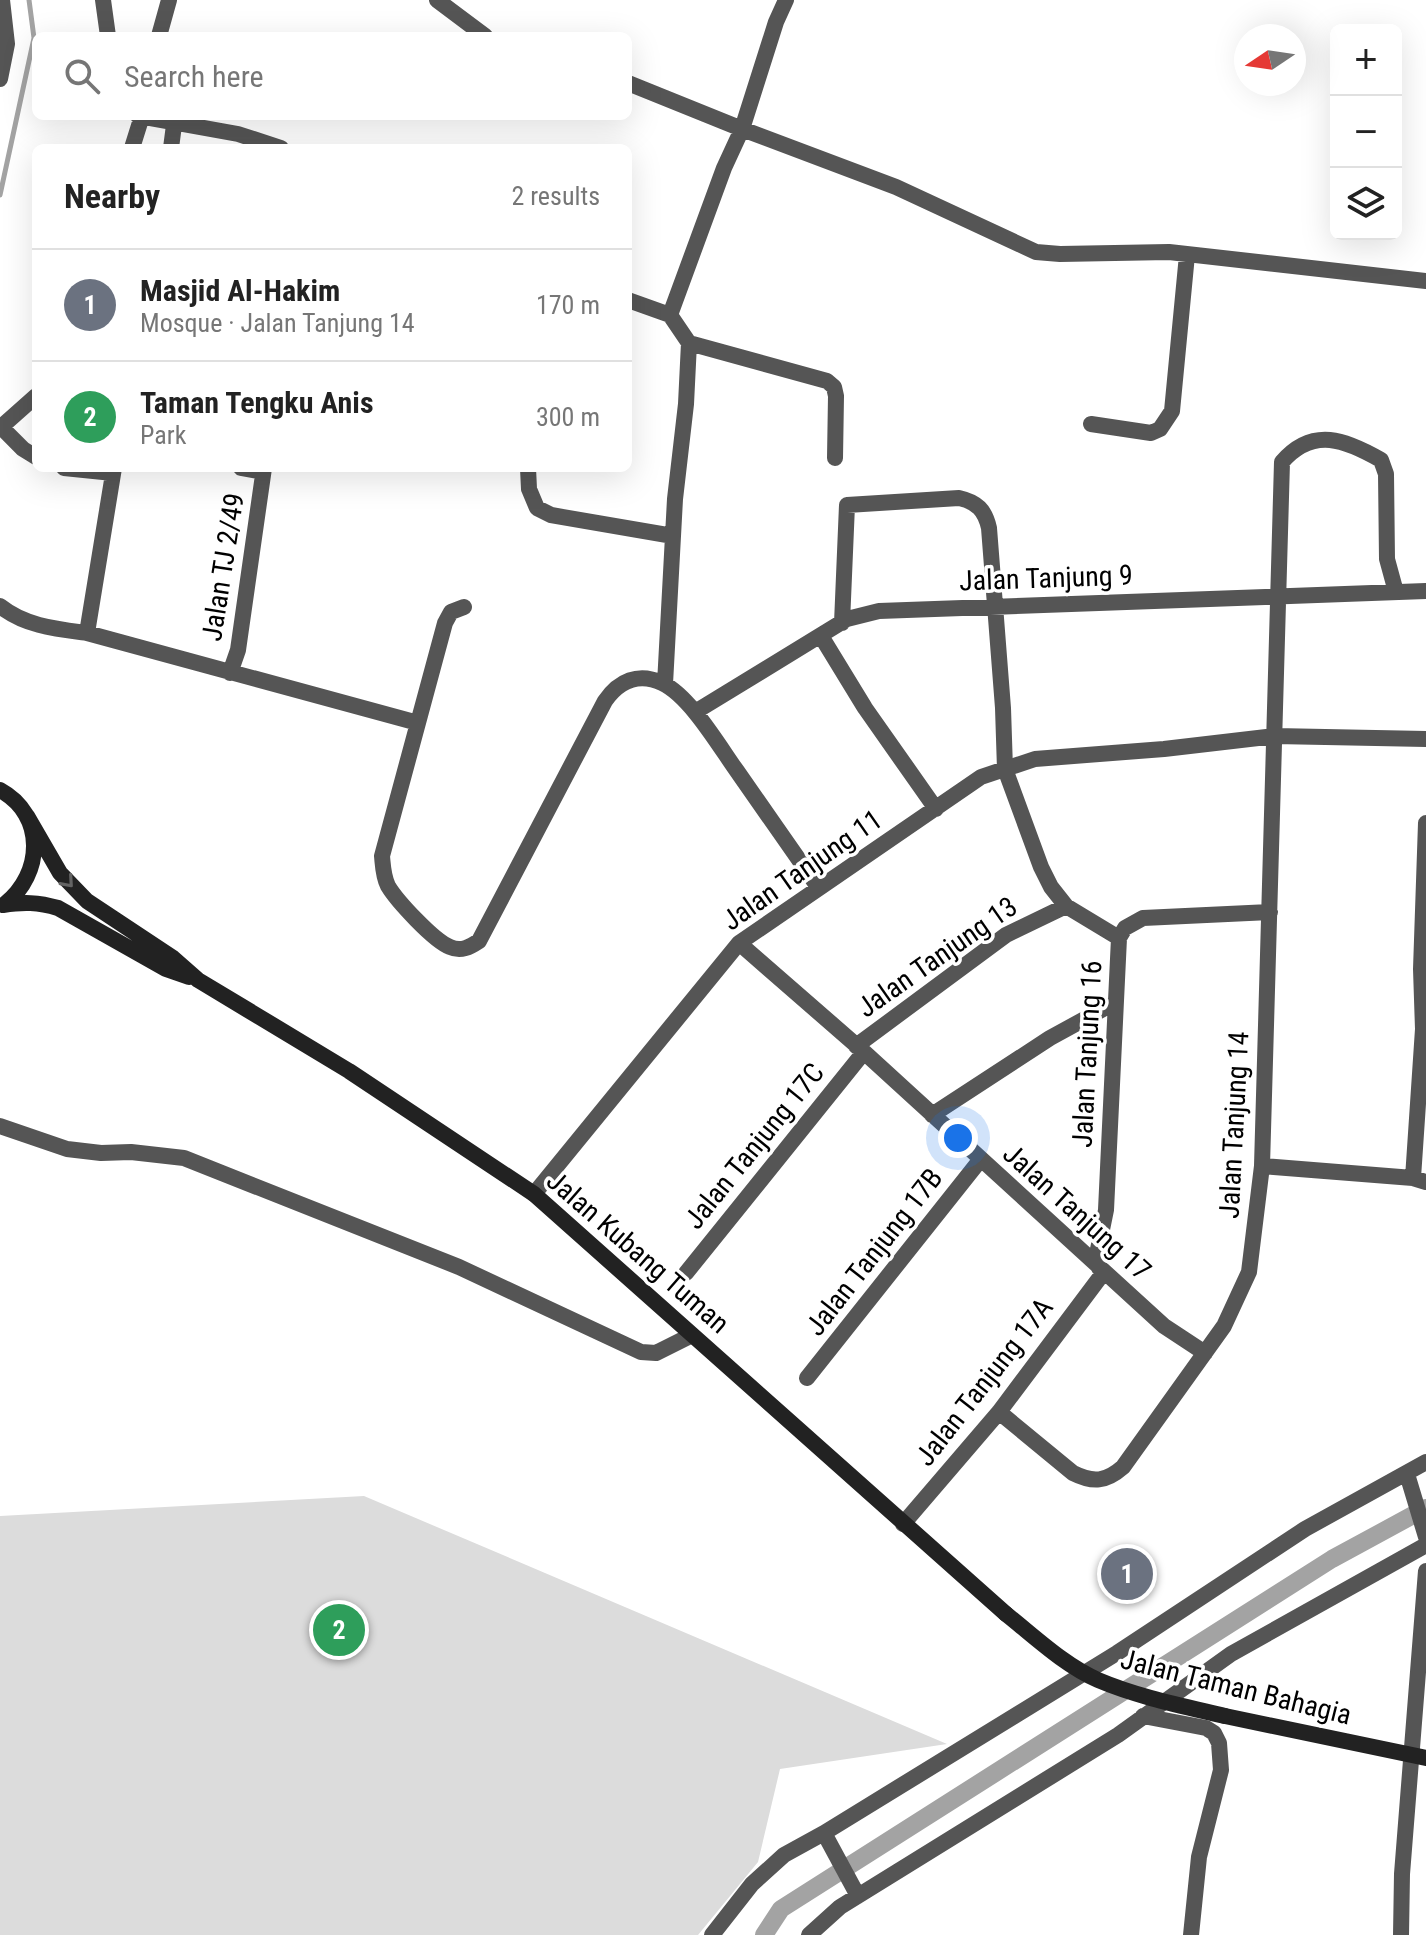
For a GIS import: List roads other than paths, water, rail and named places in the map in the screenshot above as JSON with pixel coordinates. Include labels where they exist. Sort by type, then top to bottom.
[{"type":"main road","name":"Jalan Kubang Tuman","points":[[0,790],[17,802],[71,887],[87,901],[173,958],[198,980],[349,1071],[534,1194],[1006,1614]]},
{"type":"main road","points":[[2,906],[15,896],[28,879],[35,858],[35,837],[27,816]]},
{"type":"main road","name":"Jalan Kubang Tuman","points":[[2,906],[24,902],[58,908],[166,969],[198,980]]},
{"type":"main road","name":"Jalan Taman Bahagia","points":[[1006,1614],[1095,1679],[1149,1697],[1225,1716],[1419,1756]]},
{"type":"street","points":[[0,79],[7,44],[2,0]]},
{"type":"street","points":[[103,0],[107,32]]},
{"type":"street","points":[[160,32],[169,0]]},
{"type":"street","points":[[437,0],[480,32]]},
{"type":"street","points":[[670,315],[701,226],[742,129],[786,0]]},
{"type":"street","points":[[632,85],[896,187],[1036,252],[1169,252],[1426,281]]},
{"type":"street","points":[[133,144],[139,120]]},
{"type":"street","points":[[153,120],[238,134],[269,144]]},
{"type":"street","points":[[172,144],[174,125]]},
{"type":"street","points":[[1091,424],[1151,433],[1160,429],[1172,411],[1187,255]]},
{"type":"street","points":[[632,301],[670,315],[689,343],[673,536],[665,684]]},
{"type":"street","points":[[689,343],[827,381],[834,387],[836,396],[835,458]]},
{"type":"street","points":[[32,399],[0,427],[32,455]]},
{"type":"street","name":"Jalan Tanjung 14","points":[[999,1412],[1073,1473],[1086,1480],[1101,1481],[1114,1475],[1123,1467],[1224,1326],[1249,1272],[1262,1166],[1282,462],[1292,451],[1308,442],[1329,439],[1349,444],[1381,460],[1386,474],[1387,559],[1396,592]]},
{"type":"street","points":[[87,633],[113,472]]},
{"type":"street","name":"Jalan TJ 2/49","points":[[230,673],[238,650],[264,472]]},
{"type":"street","points":[[528,472],[529,489],[537,508],[551,515],[673,536]]},
{"type":"street","points":[[842,623],[847,505],[959,498],[972,501],[982,509],[989,528],[1005,769],[1051,887],[1066,906],[1119,938],[1125,928],[1143,918],[1270,912]]},
{"type":"street","name":"Jalan Tanjung 9","points":[[695,712],[842,623],[879,611],[1426,591]]},
{"type":"street","points":[[0,606],[10,615],[37,626],[87,633],[418,723]]},
{"type":"street","points":[[464,607],[451,612],[445,623],[382,856],[383,872],[389,886],[419,923],[450,947],[466,949],[479,941],[605,701],[614,688],[629,679],[647,678],[665,684],[695,712],[818,887]]},
{"type":"street","points":[[821,636],[865,708],[936,809]]},
{"type":"street","name":"Jalan Tanjung 11","points":[[534,1194],[739,943],[981,777],[1035,759],[1275,736],[1426,739]]},
{"type":"street","points":[[1262,1166],[1420,1180],[1426,823]]},
{"type":"street","name":"Jalan Tanjung 13","points":[[860,1049],[1006,935],[1066,906]]},
{"type":"street","name":"Jalan Tanjung 16","points":[[1102,1270],[1096,1259],[1106,1210],[1119,938]]},
{"type":"street","name":"Jalan Tanjung 17","points":[[739,943],[1164,1326],[1205,1353]]},
{"type":"street","points":[[932,1115],[1050,1038],[1114,1003]]},
{"type":"street","name":"Jalan Tanjung 17C","points":[[686,1273],[860,1049]]},
{"type":"street","points":[[0,1126],[67,1149],[184,1158],[459,1267],[641,1352],[656,1353],[692,1335]]},
{"type":"street","name":"Jalan Tanjung 17B","points":[[807,1378],[981,1159]]},
{"type":"street","name":"Jalan Tanjung 17A","points":[[903,1524],[999,1412],[1102,1270]]},
{"type":"street","points":[[712,1935],[752,1884],[784,1855],[824,1834],[1117,1653],[1305,1529],[1426,1462]]},
{"type":"street","points":[[1407,1474],[1425,1530]]},
{"type":"street","points":[[809,1935],[840,1907],[854,1889],[1118,1735],[1231,1654],[1426,1545]]},
{"type":"street","points":[[1401,1935],[1402,1874],[1419,1756],[1426,1571]]},
{"type":"street","points":[[1143,1716],[1206,1728],[1214,1733],[1219,1743],[1221,1770],[1199,1857],[1191,1935]]},
{"type":"street","points":[[824,1834],[854,1889]]},
{"type":"waterway","points":[[29,0],[33,32]]},
{"type":"waterway","points":[[0,195],[32,47]]},
{"type":"waterway","points":[[764,1935],[781,1909],[1332,1559],[1426,1508]]},
{"type":"place","name":"Masjid Al-Hakim","points":[[1127,1574]]},
{"type":"place","name":"Taman Tengku Anis","points":[[339,1630]]}]
